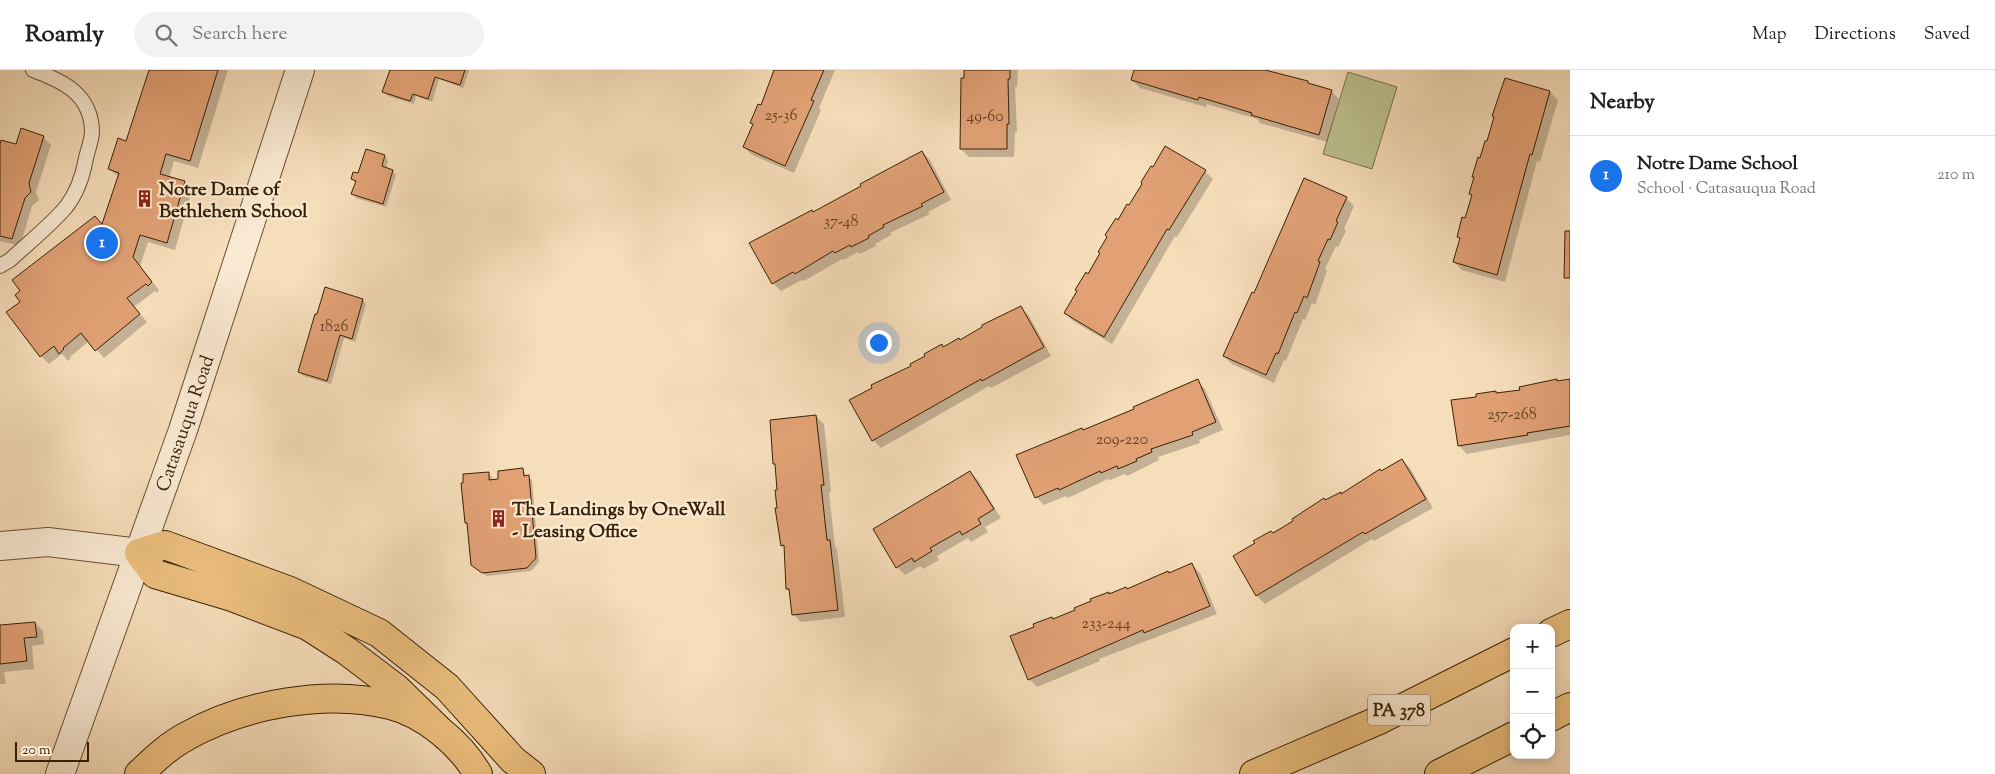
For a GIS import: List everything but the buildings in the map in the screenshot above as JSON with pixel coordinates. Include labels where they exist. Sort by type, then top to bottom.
[{"type":"highway","points":[[478,774],[455,744],[438,730],[397,689],[347,651],[308,626],[228,596],[155,574],[139,553],[165,545],[290,591],[380,633],[448,687],[513,760],[531,774]]},
{"type":"highway","points":[[1555,631],[1570,624]]},
{"type":"highway","name":"PA 378","points":[[1254,774],[1378,720],[1510,654]]},
{"type":"highway","points":[[139,774],[162,752],[186,736],[240,713],[269,706],[333,699],[360,699],[391,705],[412,713],[438,730]]},
{"type":"highway","points":[[1555,715],[1570,707]]},
{"type":"highway","points":[[1439,774],[1510,738]]},
{"type":"highway","points":[[1239,774],[1283,762]]},
{"type":"street","name":"Catasauqua Road","points":[[60,774],[183,430],[300,70]]},
{"type":"street","points":[[0,546],[48,542],[139,553]]},
{"type":"lane","points":[[0,266],[10,260],[66,207],[77,190],[84,170],[92,133],[89,112],[77,92],[54,78],[32,70]]},
{"type":"green space","points":[[1348,72],[1397,87],[1372,169],[1323,154]]},
{"type":"place","name":"Notre Dame of Bethlehem School","points":[[145,199]]},
{"type":"place","name":"Notre Dame School","points":[[102,243]]},
{"type":"place","name":"The Landings by OneWall - Leasing Office","points":[[498,519]]}]
